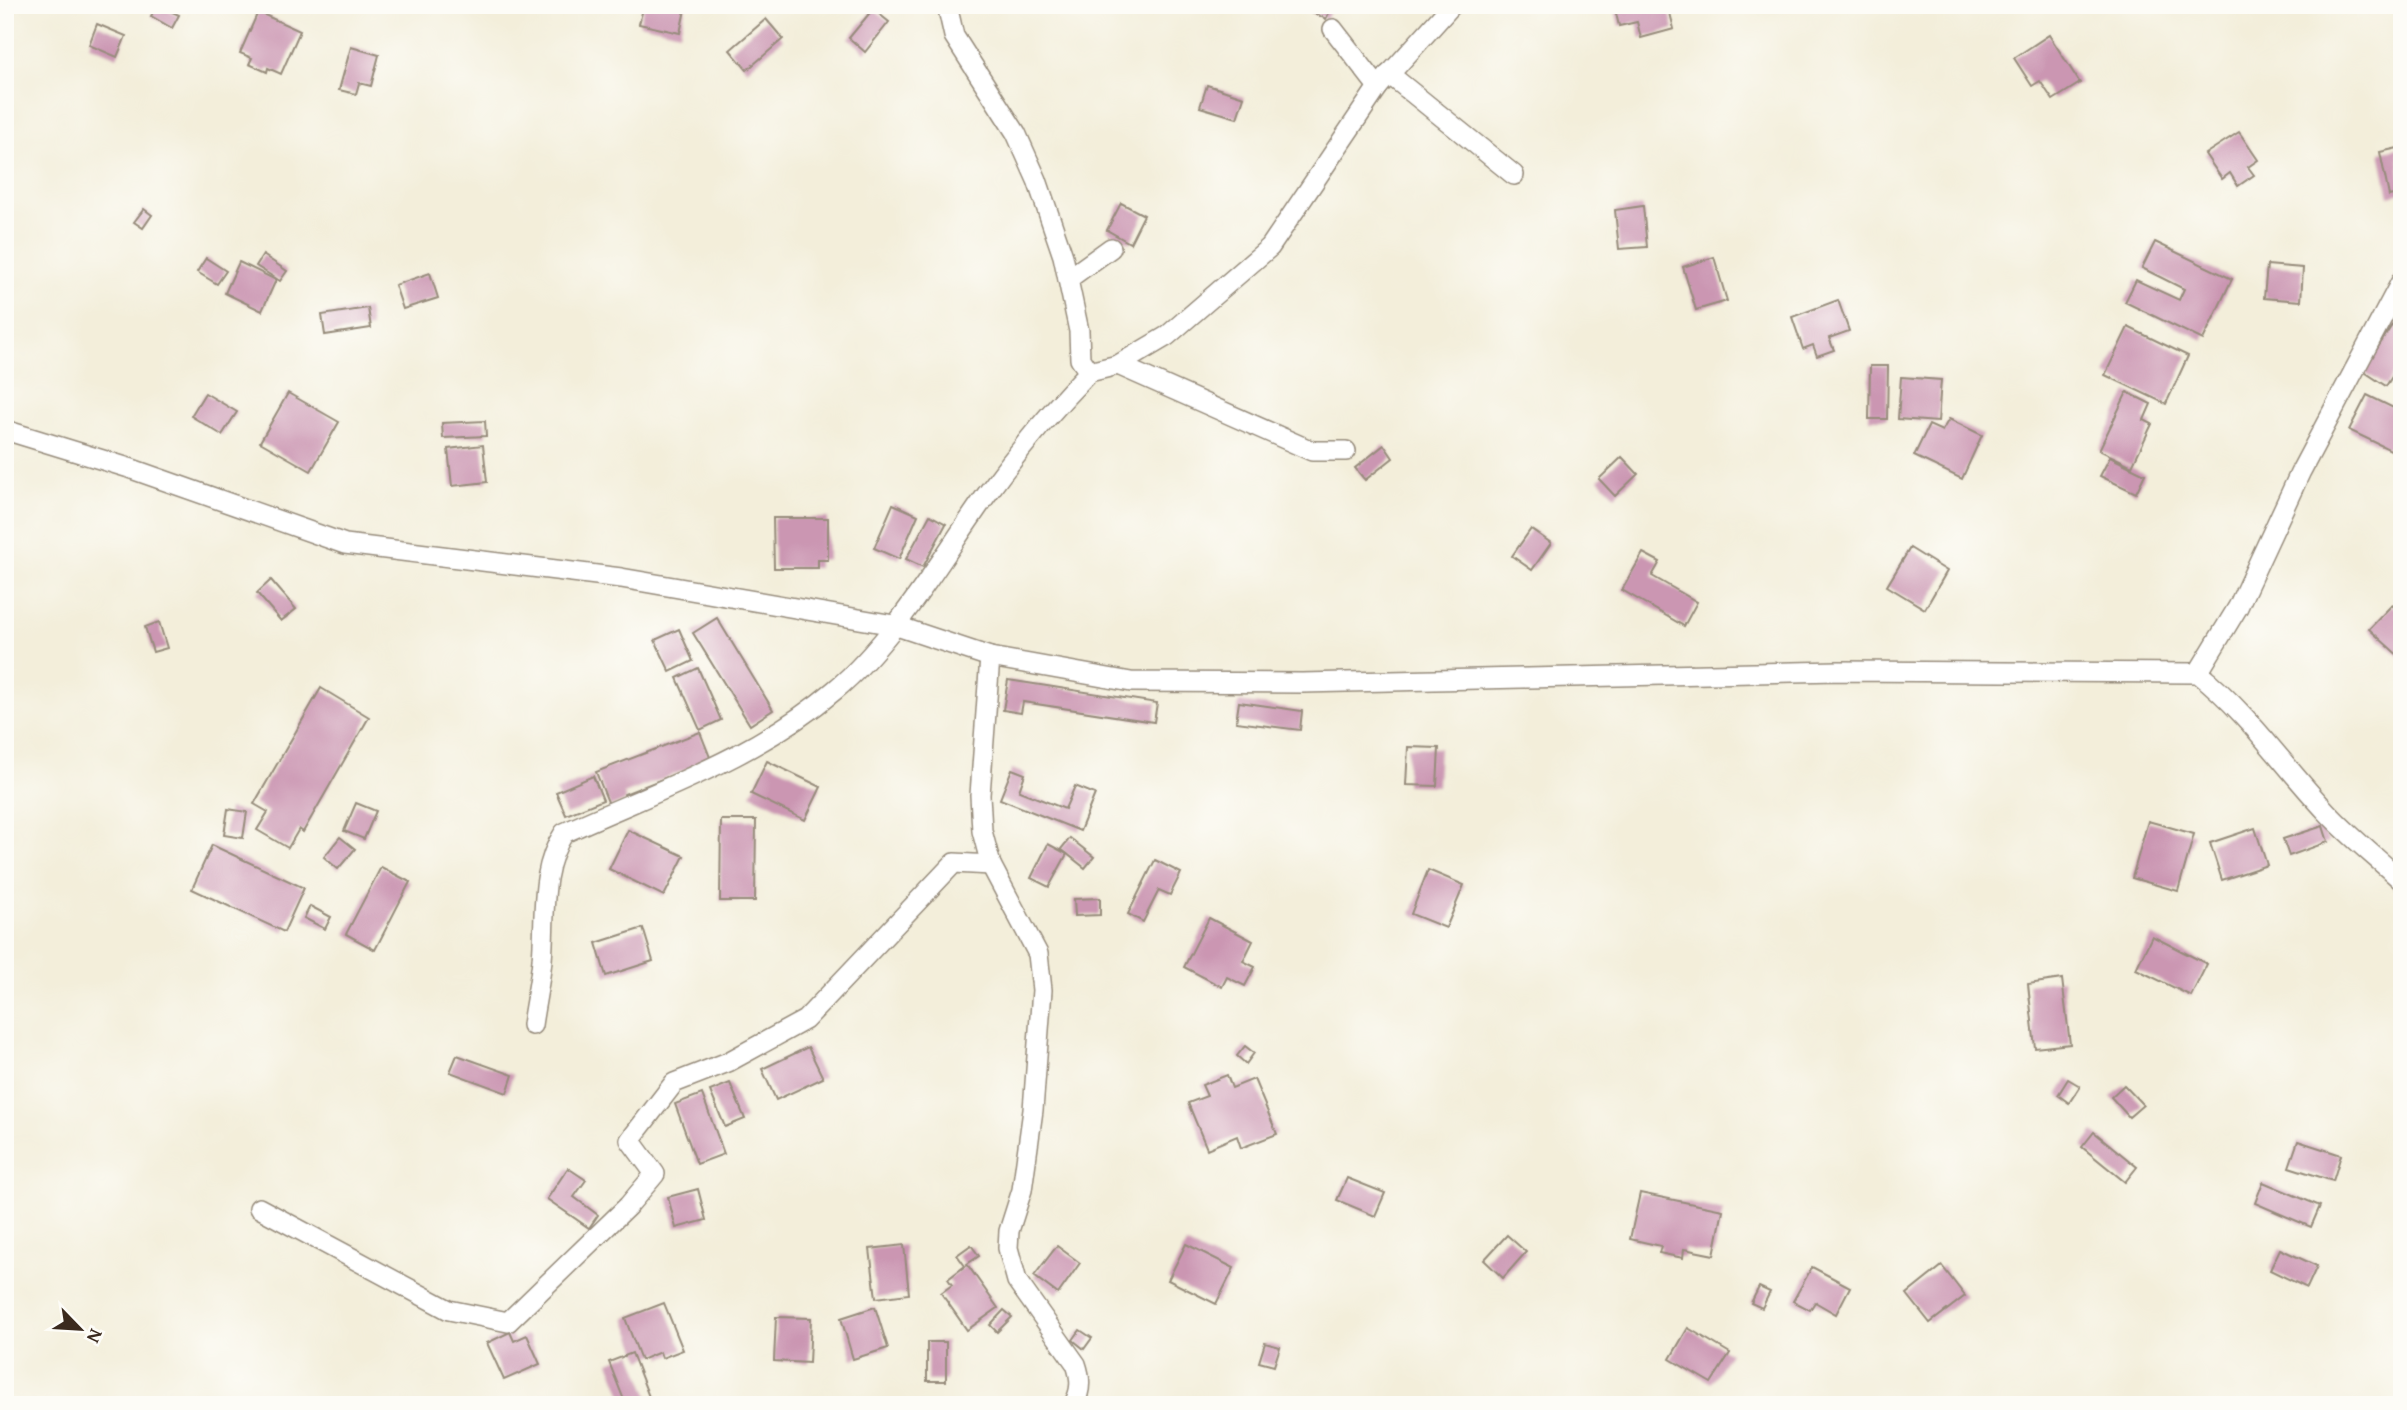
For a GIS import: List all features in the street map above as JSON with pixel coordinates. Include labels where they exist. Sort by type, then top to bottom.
[{"type":"street","points":[[947,5],[954,37],[1016,133],[1037,180],[1068,279],[1079,331],[1080,359],[1089,372]]},
{"type":"street","points":[[532,1025],[542,961],[546,882],[554,849],[564,833],[718,767],[836,689],[894,625],[1028,440],[1089,372],[1118,365],[1167,336],[1270,247],[1384,81],[1452,5]]},
{"type":"street","points":[[1333,29],[1384,81],[1514,175]]},
{"type":"street","points":[[1068,279],[1111,248]]},
{"type":"street","points":[[2198,673],[2238,607],[2301,471],[2402,280]]},
{"type":"street","points":[[1118,365],[1312,451],[1346,450]]},
{"type":"street","points":[[5,430],[129,468],[345,544],[621,578],[894,625],[990,657],[1131,682],[1302,683],[1839,671],[2198,673],[2220,691],[2276,750],[2327,812],[2402,881]]},
{"type":"street","points":[[990,657],[980,795],[982,831],[991,865],[1038,954],[1042,989],[1033,1110],[1022,1190],[1009,1231],[1009,1248],[1017,1281],[1076,1364],[1080,1387],[1073,1405]]},
{"type":"street","points":[[259,1208],[449,1310],[508,1322],[628,1206],[655,1174],[629,1140],[674,1083],[728,1062],[805,1020],[954,863],[991,865]]},
{"type":"building","points":[[157,5],[179,15],[172,28],[151,16]]},
{"type":"building","points":[[644,5],[686,5],[680,33],[639,24]]},
{"type":"building","points":[[1304,5],[1333,5],[1326,19],[1303,8]]},
{"type":"building","points":[[1614,5],[1668,5],[1674,29],[1641,38],[1637,22],[1619,26]]},
{"type":"building","points":[[873,9],[889,22],[865,52],[849,38]]},
{"type":"building","points":[[258,12],[300,31],[281,74],[268,68],[267,72],[249,64],[252,58],[240,53]]},
{"type":"building","points":[[766,19],[783,39],[747,70],[730,50]]},
{"type":"building","points":[[97,24],[126,36],[117,57],[89,45]]},
{"type":"building","points":[[2049,35],[2080,83],[2053,100],[2040,81],[2032,86],[2014,58]]},
{"type":"building","points":[[351,47],[379,55],[371,86],[359,83],[356,94],[339,90]]},
{"type":"building","points":[[1207,85],[1244,97],[1237,118],[1200,107]]},
{"type":"building","points":[[2239,132],[2258,160],[2248,167],[2254,175],[2238,186],[2230,173],[2222,179],[2205,154]]},
{"type":"building","points":[[2398,148],[2402,193],[2389,196],[2380,152]]},
{"type":"building","points":[[1121,203],[1144,215],[1130,243],[1107,230]]},
{"type":"building","points":[[1643,206],[1647,247],[1619,249],[1615,210]]},
{"type":"building","points":[[144,209],[152,215],[143,228],[134,222]]},
{"type":"building","points":[[2155,242],[2232,279],[2203,340],[2125,302],[2136,280],[2179,300],[2184,289],[2142,268]]},
{"type":"building","points":[[263,255],[287,271],[280,281],[256,266]]},
{"type":"building","points":[[1714,257],[1727,301],[1696,310],[1683,267]]},
{"type":"building","points":[[206,258],[226,271],[217,284],[197,272]]},
{"type":"building","points":[[239,262],[276,280],[262,311],[225,293]]},
{"type":"building","points":[[2267,265],[2303,268],[2301,301],[2264,298]]},
{"type":"building","points":[[430,273],[438,298],[403,309],[395,285]]},
{"type":"building","points":[[1838,300],[1849,331],[1829,338],[1834,350],[1817,356],[1813,345],[1803,349],[1792,317]]},
{"type":"building","points":[[368,308],[371,328],[325,335],[322,315]]},
{"type":"building","points":[[2394,322],[2402,327],[2402,361],[2386,386],[2363,371]]},
{"type":"building","points":[[2128,327],[2188,356],[2166,404],[2105,375]]},
{"type":"building","points":[[1870,366],[1888,366],[1887,419],[1869,419]]},
{"type":"building","points":[[1901,377],[1941,380],[1938,422],[1898,419]]},
{"type":"building","points":[[2127,392],[2151,404],[2144,420],[2152,424],[2132,466],[2099,450]]},
{"type":"building","points":[[205,393],[237,412],[222,435],[191,416]]},
{"type":"building","points":[[288,393],[339,422],[311,471],[260,442]]},
{"type":"building","points":[[2367,395],[2402,412],[2401,455],[2349,430]]},
{"type":"building","points":[[1949,419],[1982,435],[1962,479],[1914,456],[1929,425],[1942,431]]},
{"type":"building","points":[[485,421],[486,436],[443,438],[442,423]]},
{"type":"building","points":[[483,445],[487,482],[452,486],[448,449]]},
{"type":"building","points":[[1384,445],[1393,458],[1365,480],[1355,468]]},
{"type":"building","points":[[1622,457],[1638,474],[1615,496],[1599,479]]},
{"type":"building","points":[[2110,457],[2145,474],[2136,493],[2100,476]]},
{"type":"building","points":[[893,504],[918,515],[899,559],[874,548]]},
{"type":"building","points":[[930,515],[946,524],[923,567],[906,559]]},
{"type":"building","points":[[773,518],[828,518],[828,560],[818,560],[818,568],[774,568]]},
{"type":"building","points":[[1531,529],[1551,543],[1532,570],[1512,556]]},
{"type":"building","points":[[1910,548],[1947,571],[1925,609],[1887,586]]},
{"type":"building","points":[[1643,553],[1660,562],[1652,576],[1697,602],[1684,626],[1622,590]]},
{"type":"building","points":[[271,580],[296,609],[281,621],[257,593]]},
{"type":"building","points":[[2392,605],[2402,614],[2402,659],[2369,629]]},
{"type":"building","points":[[717,618],[773,710],[750,725],[693,633]]},
{"type":"building","points":[[159,622],[167,648],[153,652],[145,627]]},
{"type":"building","points":[[679,629],[693,661],[670,672],[655,640]]},
{"type":"building","points":[[698,668],[721,720],[700,730],[677,678]]},
{"type":"building","points":[[1008,680],[1157,703],[1154,722],[1023,702],[1021,713],[1003,710]]},
{"type":"building","points":[[321,688],[369,717],[303,832],[299,829],[288,848],[257,830],[268,812],[254,804]]},
{"type":"building","points":[[1239,702],[1302,711],[1300,730],[1236,722]]},
{"type":"building","points":[[700,732],[711,760],[624,794],[626,801],[610,807],[596,772]]},
{"type":"building","points":[[1408,747],[1439,748],[1437,786],[1406,785]]},
{"type":"building","points":[[767,761],[821,787],[805,820],[751,794]]},
{"type":"building","points":[[1012,769],[1025,774],[1019,791],[1065,809],[1075,786],[1095,794],[1080,831],[1000,799]]},
{"type":"building","points":[[593,776],[603,800],[566,815],[556,792]]},
{"type":"building","points":[[356,803],[376,811],[364,839],[344,831]]},
{"type":"building","points":[[228,809],[247,812],[243,838],[224,835]]},
{"type":"building","points":[[721,820],[756,820],[755,901],[720,901]]},
{"type":"building","points":[[2148,821],[2194,834],[2178,891],[2132,878]]},
{"type":"building","points":[[2323,826],[2328,842],[2289,856],[2283,839]]},
{"type":"building","points":[[2255,828],[2267,865],[2222,880],[2210,843]]},
{"type":"building","points":[[628,830],[684,856],[664,896],[609,869]]},
{"type":"building","points":[[340,837],[355,849],[338,869],[324,857]]},
{"type":"building","points":[[1070,838],[1094,857],[1085,868],[1061,849]]},
{"type":"building","points":[[1048,844],[1067,854],[1049,887],[1031,878]]},
{"type":"building","points":[[212,845],[304,888],[284,932],[192,889]]},
{"type":"building","points":[[1155,860],[1181,873],[1170,895],[1159,890],[1143,922],[1128,914]]},
{"type":"building","points":[[381,867],[410,882],[375,950],[346,934]]},
{"type":"building","points":[[1428,870],[1464,885],[1446,928],[1411,914]]},
{"type":"building","points":[[1100,898],[1100,915],[1075,916],[1074,899]]},
{"type":"building","points":[[310,906],[331,917],[325,929],[304,918]]},
{"type":"building","points":[[1209,918],[1253,941],[1243,961],[1255,967],[1245,986],[1227,977],[1222,987],[1184,967]]},
{"type":"building","points":[[643,928],[653,961],[606,976],[596,943]]},
{"type":"building","points":[[2152,936],[2207,964],[2191,996],[2136,969]]},
{"type":"building","points":[[2062,979],[2070,1044],[2035,1048],[2028,984]]},
{"type":"building","points":[[1245,1046],[1254,1053],[1246,1064],[1237,1056]]},
{"type":"building","points":[[808,1047],[823,1078],[776,1100],[762,1069]]},
{"type":"building","points":[[457,1055],[513,1075],[507,1093],[450,1072]]},
{"type":"building","points":[[1227,1075],[1232,1088],[1254,1079],[1277,1134],[1241,1148],[1237,1136],[1207,1149],[1188,1103],[1207,1096],[1202,1085]]},
{"type":"building","points":[[2068,1079],[2080,1086],[2069,1103],[2058,1095]]},
{"type":"building","points":[[730,1083],[745,1119],[725,1127],[710,1091]]},
{"type":"building","points":[[2124,1085],[2143,1105],[2129,1117],[2111,1097]]},
{"type":"building","points":[[702,1094],[724,1154],[697,1164],[675,1104]]},
{"type":"building","points":[[2094,1132],[2137,1167],[2125,1182],[2082,1147]]},
{"type":"building","points":[[2298,1141],[2341,1155],[2333,1181],[2289,1167]]},
{"type":"building","points":[[568,1168],[586,1180],[574,1197],[598,1215],[589,1228],[547,1199]]},
{"type":"building","points":[[1347,1178],[1385,1193],[1375,1216],[1337,1200]]},
{"type":"building","points":[[2263,1182],[2320,1206],[2311,1227],[2255,1203]]},
{"type":"building","points":[[698,1189],[706,1220],[676,1228],[668,1197]]},
{"type":"building","points":[[1640,1193],[1723,1210],[1714,1255],[1684,1249],[1683,1258],[1659,1253],[1661,1246],[1630,1239]]},
{"type":"building","points":[[1507,1235],[1526,1252],[1503,1278],[1484,1260]]},
{"type":"building","points":[[1186,1244],[1234,1268],[1216,1304],[1168,1280]]},
{"type":"building","points":[[904,1245],[909,1294],[876,1298],[870,1249]]},
{"type":"building","points":[[971,1245],[979,1256],[967,1264],[998,1308],[967,1330],[941,1293],[952,1285],[948,1279],[965,1266],[957,1255]]},
{"type":"building","points":[[1057,1246],[1080,1263],[1058,1294],[1034,1276]]},
{"type":"building","points":[[2280,1249],[2317,1266],[2307,1288],[2270,1270]]},
{"type":"building","points":[[1942,1266],[1965,1296],[1930,1323],[1907,1294]]},
{"type":"building","points":[[1812,1267],[1850,1287],[1836,1314],[1815,1302],[1810,1310],[1793,1301]]},
{"type":"building","points":[[1759,1287],[1770,1292],[1762,1308],[1751,1303]]},
{"type":"building","points":[[664,1303],[683,1350],[662,1358],[660,1352],[641,1360],[625,1318]]},
{"type":"building","points":[[875,1307],[888,1348],[853,1359],[841,1318]]},
{"type":"building","points":[[1004,1310],[1012,1317],[997,1332],[990,1325]]},
{"type":"building","points":[[776,1317],[811,1318],[809,1363],[774,1361]]},
{"type":"building","points":[[1688,1328],[1730,1353],[1711,1383],[1670,1359]]},
{"type":"building","points":[[1080,1330],[1092,1338],[1084,1349],[1073,1340]]},
{"type":"building","points":[[510,1332],[514,1341],[527,1335],[540,1364],[504,1380],[487,1343]]},
{"type":"building","points":[[927,1342],[946,1342],[946,1381],[927,1381]]},
{"type":"building","points":[[1265,1343],[1280,1347],[1274,1366],[1259,1362]]},
{"type":"building","points":[[632,1353],[649,1397],[626,1405],[609,1362]]}]
